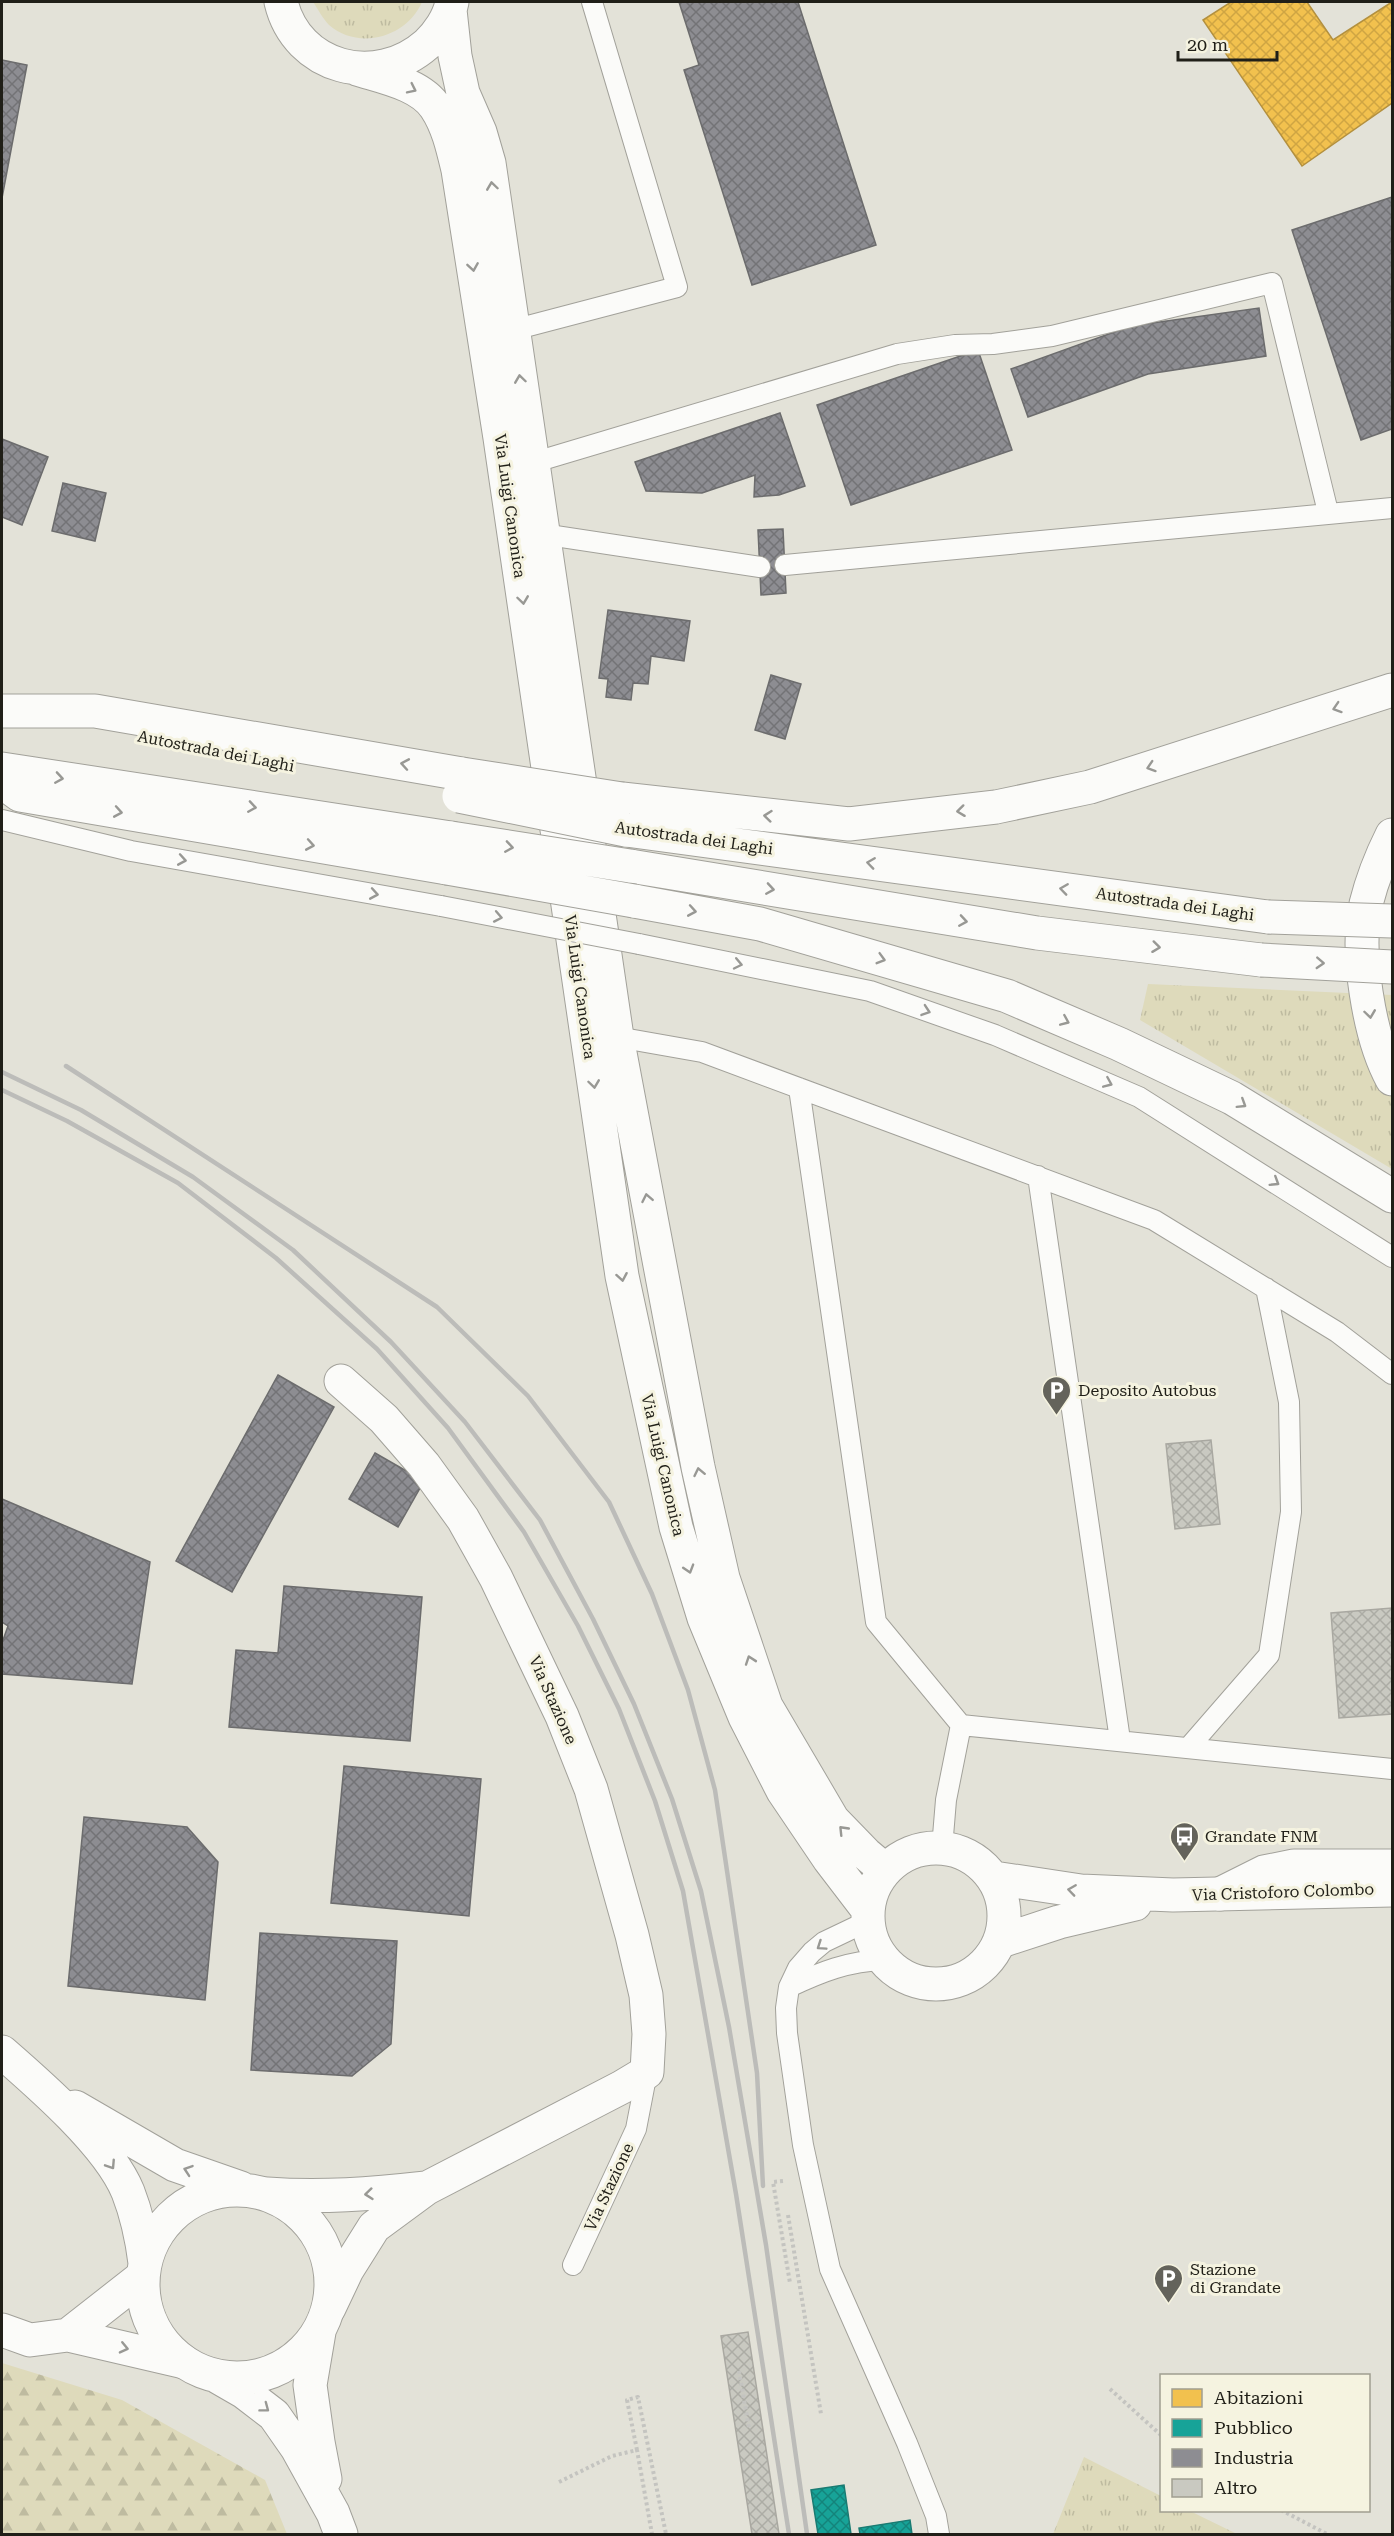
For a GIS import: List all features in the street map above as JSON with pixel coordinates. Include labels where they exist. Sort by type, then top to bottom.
[{"type":"main road","points":[[280,6],[303,42],[327,61],[357,69],[388,67],[412,57],[436,37],[451,6]]},
{"type":"main road","name":"Via Luigi Canonica","points":[[451,6],[455,56],[463,93],[480,132],[489,163],[617,1037],[698,1467],[723,1578],[766,1706],[833,1820],[885,1870]]},
{"type":"main road","name":"Via Luigi Canonica","points":[[357,69],[419,92],[436,107],[450,140],[458,170],[500,438],[622,1276],[676,1527],[704,1618],[745,1717],[783,1791],[868,1916],[876,1948],[884,1960],[908,1979],[923,1984],[939,1985],[959,1981],[976,1972],[991,1958],[1001,1941]]},
{"type":"main road","points":[[624,815],[849,824],[996,807],[1090,787],[1392,690]]},
{"type":"main road","name":"Autostrada dei Laghi","points":[[2,711],[461,785],[624,815],[1268,917],[1392,921]]},
{"type":"main road","points":[[2,769],[449,853],[634,900],[760,924],[1007,996],[1119,1044],[1232,1098],[1392,1196]]},
{"type":"main road","points":[[2,782],[20,795],[449,853],[630,866],[1037,933],[1262,960],[1392,967]]},
{"type":"main road","points":[[1392,835],[1381,857],[1366,906],[1362,952],[1371,1023],[1392,1078]]},
{"type":"main road","name":"Via Stazione","points":[[341,1381],[384,1419],[424,1465],[463,1519],[501,1588],[562,1716],[591,1789],[646,1995],[649,2034],[647,2072]]},
{"type":"main road","points":[[868,1916],[873,1889],[885,1870],[901,1857],[921,1849],[942,1848],[962,1852],[980,1863],[994,1878],[1002,1898],[1005,1919],[1001,1941]]},
{"type":"main road","points":[[1220,1894],[1264,1872],[1294,1866],[1392,1866]]},
{"type":"main road","name":"Via Cristoforo Colombo","points":[[994,1878],[1081,1891],[1173,1895],[1392,1890]]},
{"type":"main road","name":"Via Cristoforo Colombo","points":[[1001,1941],[1059,1922],[1173,1895]]},
{"type":"main road","points":[[2,2052],[45,2089],[103,2153],[127,2190],[140,2228],[150,2319],[164,2344],[184,2362]]},
{"type":"main road","points":[[216,2377],[251,2378],[285,2367],[303,2352],[324,2320],[346,2270],[374,2227],[428,2188],[647,2072]]},
{"type":"main road","points":[[45,2089],[176,2165],[286,2204],[305,2219],[323,2244],[331,2273],[310,2385],[318,2442],[337,2524]]},
{"type":"main road","points":[[68,2335],[144,2270],[154,2240],[173,2216],[197,2199],[219,2192],[341,2196],[428,2188]]},
{"type":"main road","points":[[2,2330],[30,2340],[68,2335],[184,2362],[244,2392],[274,2415],[297,2448],[337,2524]]},
{"type":"lane","points":[[513,330],[677,287],[592,2]]},
{"type":"lane","points":[[532,463],[897,354],[955,345],[993,344],[1052,336],[1272,283],[1328,512]]},
{"type":"lane","points":[[784,565],[1392,507]]},
{"type":"lane","points":[[542,534],[760,567]]},
{"type":"lane","points":[[2,820],[131,851],[441,906],[870,992],[995,1035],[1139,1097],[1392,1257]]},
{"type":"lane","points":[[617,1037],[702,1052],[1154,1220],[1337,1332],[1392,1374]]},
{"type":"lane","points":[[799,1088],[876,1622],[961,1725],[1392,1769]]},
{"type":"lane","points":[[1038,1176],[1120,1740]]},
{"type":"lane","points":[[1189,1747],[1269,1655],[1291,1512],[1289,1402],[1266,1288]]},
{"type":"lane","points":[[942,1848],[946,1800],[961,1725]]},
{"type":"lane","points":[[1294,1866],[1392,1851]]},
{"type":"lane","points":[[868,1916],[824,1942],[798,1968],[789,1987],[786,2008],[787,2033],[802,2145],[830,2269],[907,2443],[936,2516],[939,2535]]},
{"type":"lane","points":[[789,1987],[829,1968],[860,1960],[884,1960]]},
{"type":"lane","name":"Via Stazione","points":[[573,2265],[636,2129],[647,2072]]},
{"type":"path","points":[[785,2192],[783,2180],[773,2182],[790,2283]]},
{"type":"path","points":[[787,2204],[821,2414]]},
{"type":"path","points":[[739,2371],[749,2428]]},
{"type":"path","points":[[1110,2389],[1160,2435]]},
{"type":"path","points":[[652,2535],[627,2400],[638,2397],[666,2535]]},
{"type":"path","points":[[559,2482],[612,2456],[637,2450]]},
{"type":"path","points":[[1283,2512],[1327,2535]]},
{"type":"green space","points":[[313,2],[422,2],[415,14],[394,32],[368,38],[341,33],[329,25]]},
{"type":"green space","points":[[1148,984],[1392,995],[1392,1169],[1140,1020]]},
{"type":"green space","points":[[2,2363],[122,2400],[265,2480],[287,2534],[2,2534]]},
{"type":"green space","points":[[1084,2457],[1160,2495],[1160,2512],[1192,2512],[1237,2534],[1053,2534]]},
{"type":"building: Abitazioni","points":[[1231,2],[1307,2],[1333,40],[1392,2],[1392,103],[1302,166],[1203,20]]},
{"type":"building: Pubblico","points":[[844,2485],[851,2534],[818,2534],[811,2490]]},
{"type":"building: Pubblico","points":[[910,2520],[912,2534],[860,2534],[859,2528]]},
{"type":"building: Industria","points":[[679,2],[798,2],[876,245],[752,285],[684,70],[699,65]]},
{"type":"building: Industria","points":[[2,60],[27,65],[2,198]]},
{"type":"building: Industria","points":[[1392,197],[1392,429],[1361,440],[1292,230]]},
{"type":"building: Industria","points":[[1259,308],[1266,356],[1148,374],[1028,417],[1011,369],[1131,326]]},
{"type":"building: Industria","points":[[978,350],[1012,450],[851,505],[817,405]]},
{"type":"building: Industria","points":[[780,413],[805,486],[779,495],[754,497],[755,475],[702,493],[646,491],[635,462]]},
{"type":"building: Industria","points":[[2,439],[48,457],[22,525],[2,517]]},
{"type":"building: Industria","points":[[63,483],[106,493],[95,541],[52,531]]},
{"type":"building: Industria","points":[[783,529],[786,593],[761,595],[758,530]]},
{"type":"building: Industria","points":[[608,610],[690,621],[684,661],[651,656],[648,684],[633,683],[631,700],[606,697],[608,679],[599,678]]},
{"type":"building: Industria","points":[[771,675],[801,684],[785,739],[755,730]]},
{"type":"building: Industria","points":[[278,1375],[334,1407],[232,1592],[176,1561]]},
{"type":"building: Industria","points":[[375,1453],[424,1481],[398,1527],[349,1499]]},
{"type":"building: Industria","points":[[2,1499],[150,1562],[132,1684],[2,1674],[2,1643],[8,1626],[2,1622]]},
{"type":"building: Industria","points":[[284,1586],[422,1597],[410,1741],[229,1727],[236,1650],[278,1653]]},
{"type":"building: Industria","points":[[344,1766],[481,1779],[469,1916],[331,1903]]},
{"type":"building: Industria","points":[[84,1817],[187,1827],[218,1862],[205,2000],[68,1986]]},
{"type":"building: Industria","points":[[260,1933],[397,1941],[391,2044],[352,2076],[251,2070]]},
{"type":"building: Altro","points":[[1211,1440],[1220,1524],[1175,1529],[1166,1444]]},
{"type":"building: Altro","points":[[1392,1608],[1392,1714],[1339,1718],[1331,1613]]},
{"type":"building: Altro","points":[[748,2332],[779,2534],[752,2534],[721,2336]]},
{"type":"railway","points":[[66,1066],[437,1307],[528,1396],[609,1502],[652,1594],[688,1690],[715,1790],[757,2073],[763,2186]]},
{"type":"railway","points":[[2,1072],[81,1110],[193,1177],[293,1250],[391,1342],[465,1422],[540,1520],[593,1619],[634,1704],[672,1799],[701,1891],[729,2027],[766,2245],[807,2534]]},
{"type":"railway","points":[[2,1090],[67,1121],[178,1183],[276,1258],[377,1349],[448,1428],[524,1532],[578,1626],[619,1709],[655,1801],[683,1891],[736,2194],[789,2534]]},
{"type":"place","name":"Deposito Autobus","points":[[1057,1416]]},
{"type":"place","name":"Grandate FNM","points":[[1184,1862]]},
{"type":"place","name":"Stazione di Grandate","points":[[1169,2304]]}]
